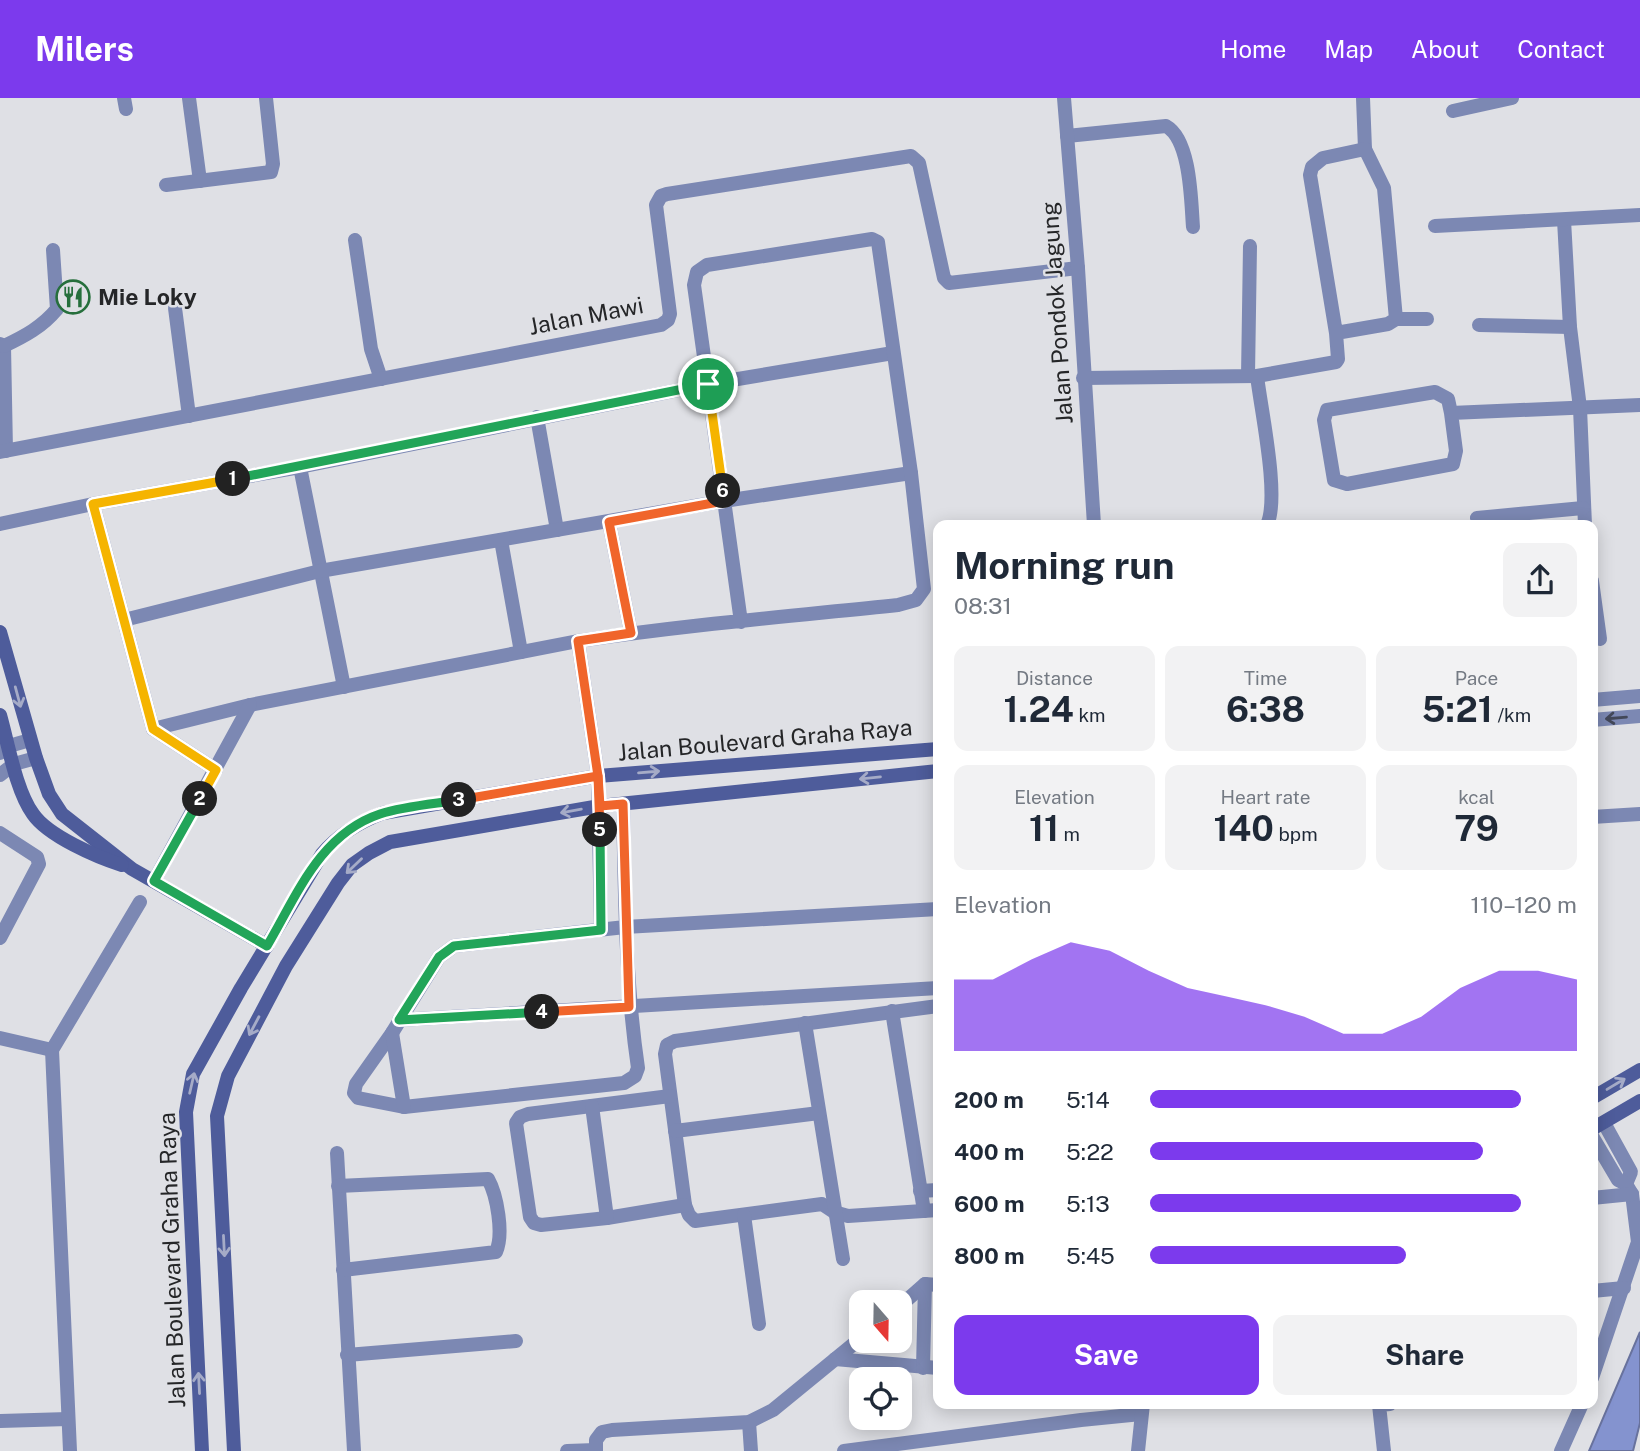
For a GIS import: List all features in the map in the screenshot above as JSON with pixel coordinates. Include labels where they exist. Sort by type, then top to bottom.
[{"type":"main road","points":[[0,632],[30,740],[49,794],[62,814],[132,869]]},
{"type":"main road","points":[[0,715],[5,749],[14,764],[23,797],[33,815],[47,828],[95,856],[132,869],[267,946]]},
{"type":"main road","name":"Jalan Boulevard Graha Raya","points":[[202,1451],[186,1112],[193,1074],[322,853],[349,829],[383,813],[598,776],[933,749]]},
{"type":"main road","name":"Jalan Boulevard Graha Raya","points":[[234,1451],[217,1116],[228,1076],[286,966],[352,865],[390,842],[600,806],[933,772]]},
{"type":"main road","points":[[1598,1094],[1640,1070]]},
{"type":"main road","points":[[1598,1126],[1640,1101]]},
{"type":"street","points":[[189,98],[200,181]]},
{"type":"street","points":[[166,185],[273,170],[266,98]]},
{"type":"street","name":"Jalan Pondok Jagung","points":[[1064,98],[1094,520]]},
{"type":"street","points":[[1363,98],[1365,149],[1384,188],[1396,319]]},
{"type":"street","points":[[1452,111],[1512,98]]},
{"type":"street","points":[[1067,136],[1166,125],[1177,135],[1190,174],[1193,227]]},
{"type":"street","points":[[1083,378],[1252,376],[1333,364],[1338,359],[1336,333],[1310,176],[1312,167],[1323,159],[1365,149]]},
{"type":"street","name":"Jalan Mawi","points":[[3,452],[661,325],[668,320],[670,314],[656,205],[661,196],[667,194],[911,156],[919,163],[944,278],[949,283],[1078,268]]},
{"type":"street","points":[[1435,226],[1640,215]]},
{"type":"street","points":[[1564,220],[1570,327],[1580,408],[1584,520]]},
{"type":"street","points":[[153,729],[250,705],[578,641],[898,605],[912,602],[921,596],[925,589],[911,473],[878,242],[872,239],[707,265],[697,272],[694,285],[741,622]]},
{"type":"street","points":[[355,240],[371,349],[381,379]]},
{"type":"street","points":[[1250,246],[1252,376],[1270,479],[1269,520]]},
{"type":"street","points":[[3,452],[2,345],[33,332],[57,309],[53,250]]},
{"type":"street","points":[[175,308],[188,416]]},
{"type":"street","points":[[1336,333],[1388,324],[1396,319],[1427,320]]},
{"type":"street","points":[[1479,325],[1570,327]]},
{"type":"street","points":[[0,524],[93,504],[300,467],[708,384],[893,353]]},
{"type":"street","points":[[1435,392],[1448,399],[1451,412],[1456,451],[1453,464],[1347,484],[1334,480],[1324,420],[1327,410],[1435,392]]},
{"type":"street","points":[[1451,412],[1640,405]]},
{"type":"street","points":[[537,418],[557,530]]},
{"type":"street","points":[[300,467],[344,687]]},
{"type":"street","points":[[124,620],[320,571],[724,501],[911,473]]},
{"type":"street","points":[[93,504],[153,729],[216,770]]},
{"type":"street","points":[[1477,519],[1583,508]]},
{"type":"street","points":[[609,522],[631,633]]},
{"type":"street","points":[[501,540],[521,652]]},
{"type":"street","points":[[1598,627],[1600,639]]},
{"type":"street","points":[[578,641],[598,776],[601,930]]},
{"type":"street","points":[[1598,700],[1640,696]]},
{"type":"street","points":[[154,881],[250,705]]},
{"type":"street","points":[[1598,720],[1640,716]]},
{"type":"street","points":[[5,749],[30,740]]},
{"type":"street","points":[[0,775],[14,764],[36,758]]},
{"type":"street","points":[[623,804],[625,927],[629,1007],[638,1068],[635,1076],[624,1083],[404,1107],[358,1098],[354,1093],[356,1084],[396,1027],[439,957],[454,946],[625,927],[933,909]]},
{"type":"street","points":[[1598,817],[1640,814]]},
{"type":"street","points":[[0,832],[37,857],[39,864],[0,939]]},
{"type":"street","points":[[71,1451],[51,1050],[140,902]]},
{"type":"street","points":[[396,1027],[629,1007],[933,988]]},
{"type":"street","points":[[892,1012],[920,1191],[931,1211],[848,1216],[834,1212],[822,1204],[695,1221],[685,1205],[665,1054],[667,1045],[675,1041],[805,1023],[933,1007]]},
{"type":"street","points":[[805,1023],[843,1259]]},
{"type":"street","points":[[396,1027],[404,1107]]},
{"type":"street","points":[[0,1038],[51,1050]]},
{"type":"street","points":[[670,1096],[527,1114],[520,1117],[516,1123],[530,1217],[534,1223],[541,1225],[607,1218],[685,1205]]},
{"type":"street","points":[[592,1106],[607,1218]]},
{"type":"street","points":[[675,1131],[819,1113]]},
{"type":"street","points":[[1598,1126],[1631,1172],[1629,1189],[1638,1242],[1625,1288],[1598,1362]]},
{"type":"street","points":[[1598,1146],[1618,1180],[1629,1189]]},
{"type":"street","points":[[337,1153],[354,1451]]},
{"type":"street","points":[[338,1186],[488,1179],[494,1191],[500,1243],[496,1252],[343,1270]]},
{"type":"street","points":[[1598,1197],[1629,1189]]},
{"type":"street","points":[[920,1191],[933,1190]]},
{"type":"street","points":[[744,1215],[759,1324]]},
{"type":"street","points":[[912,1298],[932,1284]]},
{"type":"street","points":[[835,1359],[931,1368],[932,1284]]},
{"type":"street","points":[[1598,1290],[1625,1288]]},
{"type":"street","points":[[348,1355],[516,1341]]},
{"type":"street","points":[[567,1451],[596,1451],[596,1440],[602,1432],[612,1430],[749,1422],[772,1410],[849,1348]]},
{"type":"street","points":[[844,1451],[1081,1420],[1142,1409],[1138,1451]]},
{"type":"street","points":[[1379,1409],[1384,1451]]},
{"type":"street","points":[[1561,1451],[1580,1409]]},
{"type":"street","points":[[0,1421],[68,1419]]},
{"type":"street","points":[[749,1422],[751,1451]]},
{"type":"water","points":[[1640,1332],[1640,1423],[1633,1451],[1589,1451]]},
{"type":"place","name":"Mie Loky","points":[[73,297]]},
{"type":"route","points":[[708,384],[300,467],[93,504],[153,729],[216,770],[154,881],[267,946],[322,853],[349,829],[365,820],[383,813],[598,776],[600,806],[623,804],[629,1007],[399,1020],[439,957],[454,946],[601,930],[598,776],[578,641],[631,633],[609,522],[724,501],[708,384]]}]
